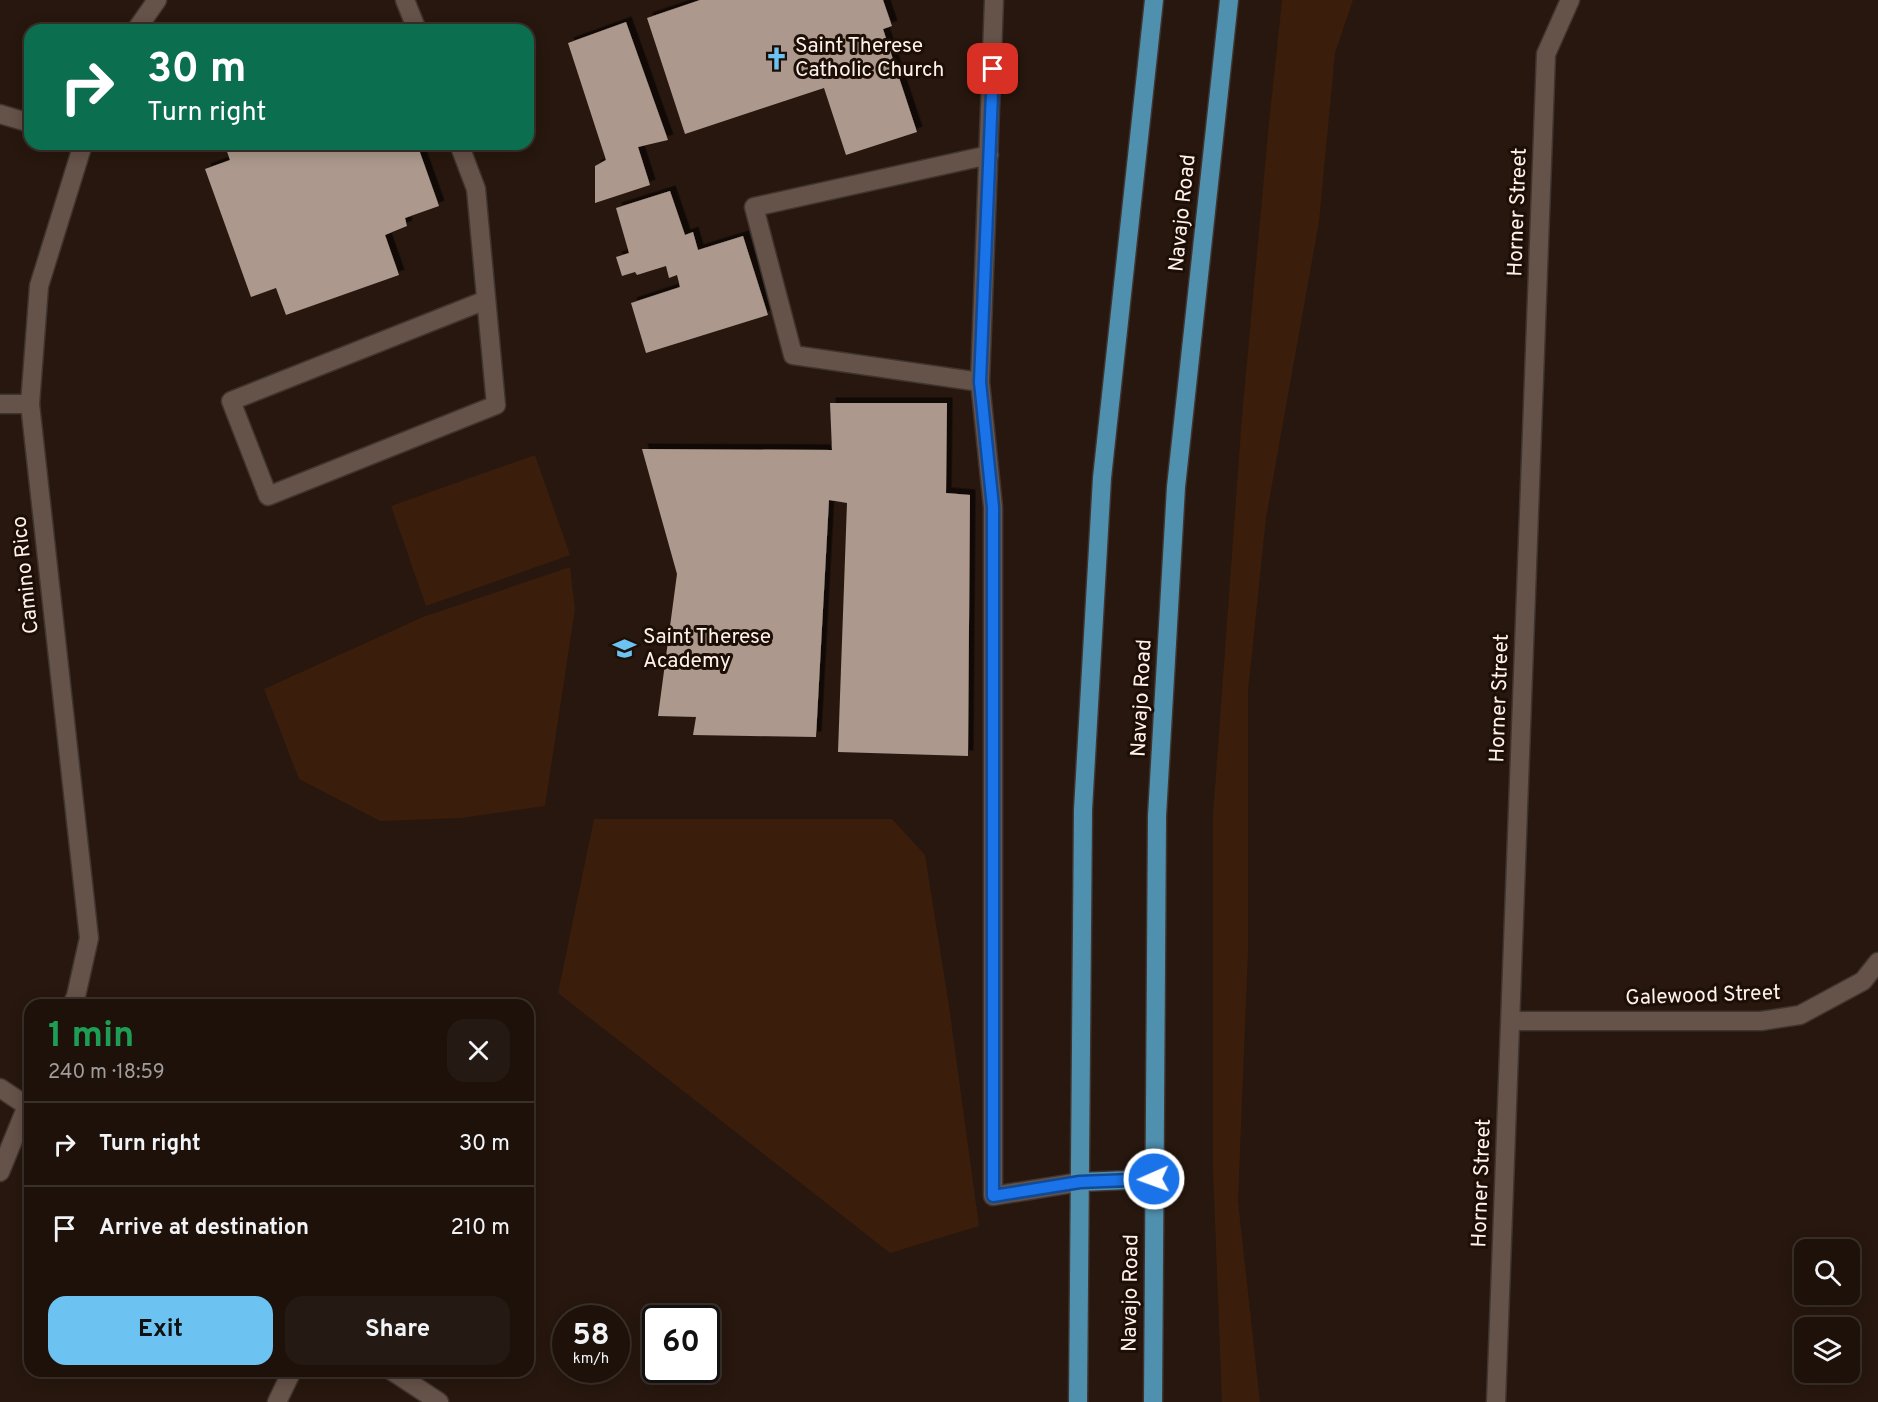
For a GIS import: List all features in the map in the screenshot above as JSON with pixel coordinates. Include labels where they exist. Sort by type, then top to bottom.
[{"type":"main road","points":[[1078,1402],[1083,810],[1101,490],[1154,0]]},
{"type":"main road","name":"Navajo Road","points":[[1153,1402],[1157,816],[1176,487],[1229,0]]},
{"type":"main road","points":[[1080,1182],[1154,1179]]},
{"type":"street","points":[[140,24],[157,0]]},
{"type":"street","points":[[405,0],[415,24]]},
{"type":"street","points":[[994,0],[980,382],[993,507],[993,1196],[1080,1182]]},
{"type":"street","name":"Horner Street","points":[[1496,1402],[1546,54],[1570,0]]},
{"type":"street","points":[[0,114],[24,121]]},
{"type":"street","name":"Camino Rico","points":[[75,999],[89,938],[30,404],[39,286],[81,150]]},
{"type":"street","points":[[461,150],[476,189],[496,405],[268,496],[231,401],[486,300]]},
{"type":"street","points":[[980,382],[794,355],[754,207],[989,155]]},
{"type":"street","points":[[0,404],[30,404]]},
{"type":"street","name":"Galewood Street","points":[[1511,1021],[1761,1021],[1800,1015],[1863,981],[1878,962]]},
{"type":"street","points":[[0,1088],[24,1102]]},
{"type":"street","points":[[0,1172],[24,1117]]},
{"type":"street","points":[[277,1402],[289,1377]]},
{"type":"street","points":[[401,1377],[439,1402]]},
{"type":"shaded area","points":[[1282,0],[1353,0],[1335,53],[1319,222],[1266,518],[1248,691],[1248,951],[1238,1201],[1260,1402],[1222,1402],[1213,1170],[1213,815],[1242,416]]},
{"type":"shaded area","points":[[535,455],[570,555],[426,606],[391,506]]},
{"type":"shaded area","points":[[570,567],[575,609],[545,806],[461,818],[380,821],[299,779],[264,689],[423,617]]},
{"type":"shaded area","points":[[594,819],[892,819],[925,855],[949,1006],[979,1226],[890,1253],[558,993]]},
{"type":"building","name":"Saint Therese Catholic Church","points":[[700,0],[883,0],[892,26],[883,29],[917,132],[846,155],[824,88],[685,134],[647,18]]},
{"type":"building","points":[[626,22],[668,140],[638,147],[650,185],[595,203],[595,166],[606,160],[568,43]]},
{"type":"building","points":[[226,150],[419,150],[439,206],[405,218],[407,226],[385,235],[399,275],[286,315],[276,288],[251,297],[205,169],[230,160]]},
{"type":"building","points":[[670,191],[685,235],[693,232],[698,250],[743,236],[768,315],[646,353],[631,303],[680,287],[677,275],[669,278],[666,266],[637,275],[635,272],[622,276],[616,257],[629,253],[616,208]]},
{"type":"building","points":[[830,403],[947,403],[946,493],[970,495],[968,756],[838,752],[847,503],[829,500],[816,737],[693,735],[696,717],[658,716],[677,574],[642,449],[832,450]]},
{"type":"place","name":"Saint Therese Catholic Church","points":[[777,58]]},
{"type":"place","name":"Saint Therese Academy","points":[[625,649]]},
{"type":"route","points":[[993,69],[980,382],[993,507],[993,1196],[1080,1182],[1154,1179]]}]
